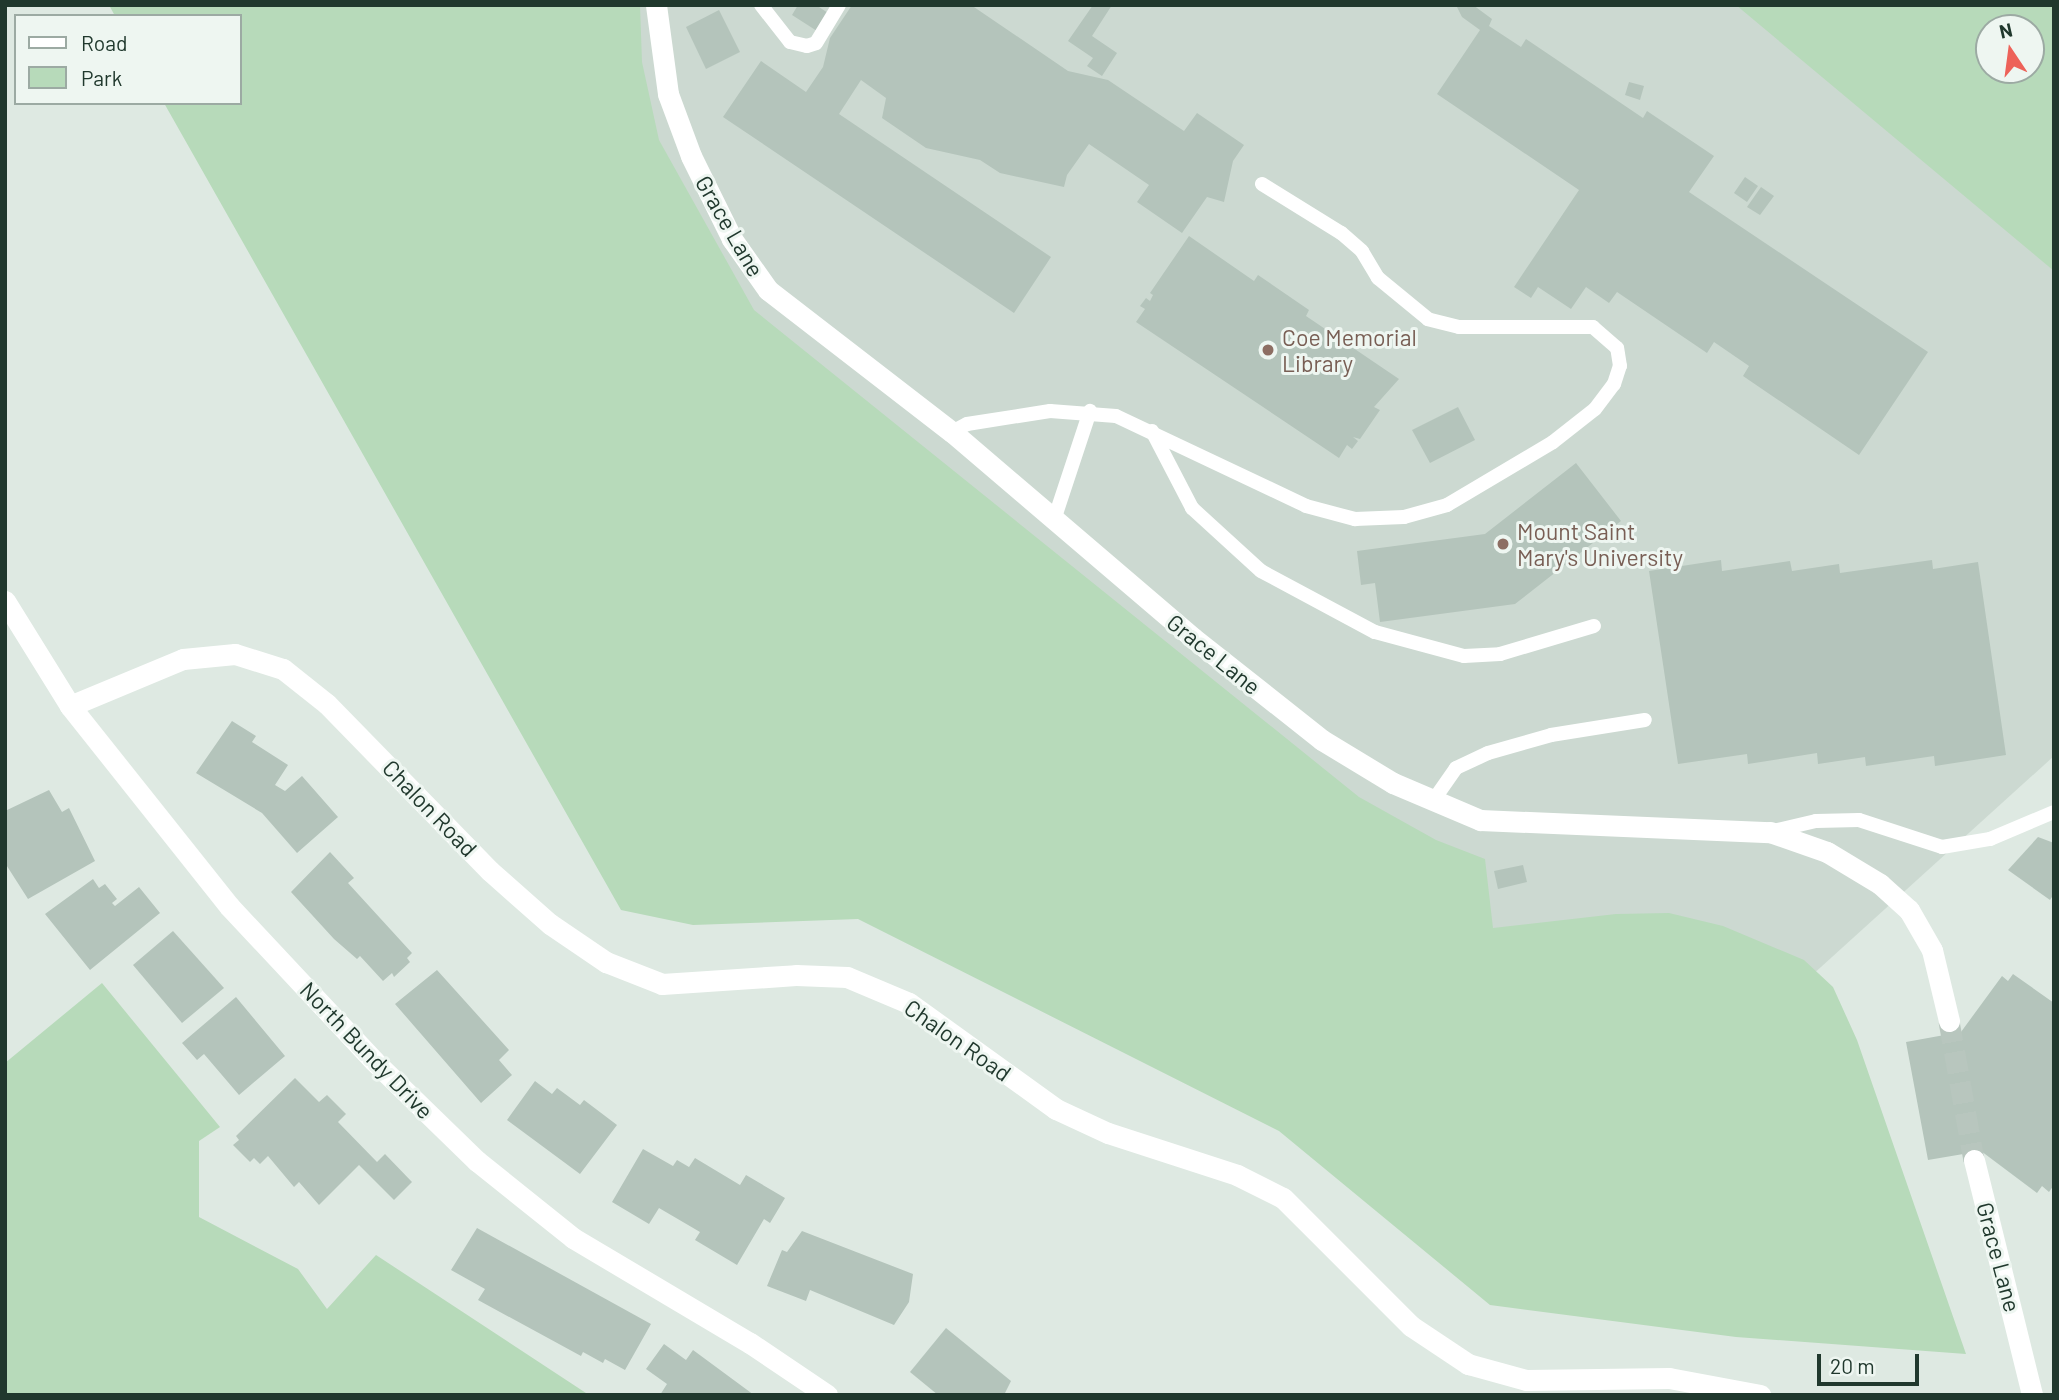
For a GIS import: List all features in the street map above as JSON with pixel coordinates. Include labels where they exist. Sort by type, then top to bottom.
[{"type":"street","name":"Grace Lane","points":[[656,5],[668,94],[691,156],[746,260],[768,290],[951,432],[1322,740],[1393,783],[1480,820],[1522,826],[1770,832],[1827,852],[1880,884],[1909,910],[1932,950],[1949,1021]]},
{"type":"street","name":"North Bundy Drive","points":[[5,601],[70,706],[229,906],[374,1061],[477,1161],[573,1238],[750,1343],[827,1395]]},
{"type":"street","name":"Chalon Road","points":[[70,706],[183,659],[235,654],[283,669],[327,704],[490,871],[550,924],[607,962],[662,984],[796,975],[847,977],[909,1003],[1056,1109],[1108,1133],[1237,1175],[1283,1198],[1411,1326],[1468,1364],[1526,1380],[1669,1378],[1760,1395]]},
{"type":"street","name":"Grace Lane","points":[[1975,1160],[2032,1395]]},
{"type":"lane","points":[[761,5],[790,43],[807,46],[816,43],[839,5]]},
{"type":"lane","points":[[951,432],[967,424],[1038,413],[1090,411],[1152,431],[1306,506],[1355,519],[1404,517],[1447,505],[1553,442],[1595,409],[1614,384],[1620,366],[1617,348],[1600,331],[1567,324],[1459,327],[1428,318],[1378,278],[1362,251],[1341,233],[1262,184]]},
{"type":"lane","points":[[1054,520],[1090,411]]},
{"type":"lane","points":[[1152,431],[1192,508],[1261,570],[1375,632],[1464,656],[1500,654],[1594,626]]},
{"type":"lane","points":[[1433,801],[1456,768],[1488,753],[1551,735],[1645,720]]},
{"type":"lane","points":[[1770,832],[1816,821],[1859,820],[1942,847],[1990,839],[2054,812]]},
{"type":"shaded area","name":"Mount Saint Mary's University","points":[[546,5],[1879,5],[2054,155],[2054,756],[1800,986],[1469,953],[682,331]]},
{"type":"green space","points":[[109,5],[640,5],[642,62],[659,140],[754,310],[1359,797],[1436,840],[1485,859],[1493,928],[1616,914],[1669,913],[1723,926],[1804,960],[1833,987],[1857,1040],[1966,1354],[1736,1337],[1490,1305],[1279,1131],[858,919],[693,925],[621,910],[165,105],[242,105],[242,14],[114,14]]},
{"type":"green space","points":[[1736,5],[2054,5],[2054,271]]},
{"type":"green space","points":[[102,983],[220,1127],[199,1141],[199,1217],[298,1269],[327,1309],[376,1255],[589,1395],[5,1395],[5,1063]]},
{"type":"building","points":[[798,5],[816,5],[828,13],[817,31],[792,15]]},
{"type":"building","points":[[852,5],[971,5],[1068,71],[1108,80],[1184,131],[1197,113],[1244,145],[1233,161],[1224,202],[1207,197],[1182,233],[1137,202],[1149,185],[1089,144],[1067,175],[1064,187],[1000,173],[980,160],[926,148],[882,118],[886,98],[861,80],[839,114],[1051,257],[1014,313],[723,117],[761,61],[806,92],[823,67],[830,38]]},
{"type":"building","points":[[1093,5],[1112,5],[1092,36],[1117,53],[1102,76],[1087,66],[1093,58],[1068,41]]},
{"type":"building","points":[[1456,5],[1473,5],[1492,19],[1489,26],[1521,47],[1526,39],[1643,118],[1647,111],[1714,156],[1689,192],[1928,352],[1859,455],[1743,376],[1749,366],[1714,342],[1707,353],[1617,292],[1609,303],[1586,287],[1571,309],[1538,287],[1531,298],[1514,287],[1579,190],[1437,94],[1480,30],[1462,17]]},
{"type":"building","points":[[719,10],[740,52],[706,69],[686,27]]},
{"type":"building","points":[[1629,82],[1644,86],[1640,100],[1625,95]]},
{"type":"building","points":[[1745,177],[1758,186],[1747,202],[1734,193]]},
{"type":"building","points":[[1761,187],[1774,196],[1760,215],[1747,207]]},
{"type":"building","name":"Coe Memorial Library","points":[[1189,236],[1254,281],[1258,275],[1309,310],[1306,316],[1399,379],[1374,407],[1380,410],[1360,439],[1353,437],[1358,441],[1352,449],[1347,445],[1339,458],[1136,322],[1145,309],[1140,306],[1146,298],[1150,301],[1153,295],[1150,293]]},
{"type":"building","points":[[1458,407],[1475,440],[1430,463],[1412,430]]},
{"type":"building","points":[[1576,463],[1621,521],[1515,604],[1380,622],[1375,583],[1361,585],[1357,551],[1485,534]]},
{"type":"building","points":[[1721,560],[1722,571],[1790,561],[1792,571],[1839,564],[1840,573],[1932,560],[1933,569],[1978,562],[2006,755],[1935,766],[1934,756],[1866,766],[1865,757],[1818,764],[1817,753],[1748,764],[1747,754],[1678,764],[1649,571]]},
{"type":"building","points":[[232,721],[256,736],[252,742],[288,765],[275,785],[285,791],[302,776],[338,817],[297,853],[262,813],[196,773]]},
{"type":"building","points":[[49,790],[62,812],[69,808],[95,861],[28,899],[5,863],[5,811]]},
{"type":"building","points":[[2038,837],[2054,843],[2054,894],[2050,900],[2008,870]]},
{"type":"building","points":[[330,852],[354,878],[348,883],[412,953],[407,958],[410,962],[394,977],[392,973],[383,981],[360,956],[357,959],[334,939],[291,892]]},
{"type":"building","points":[[1523,865],[1527,882],[1498,889],[1494,871]]},
{"type":"building","points":[[93,879],[99,888],[105,884],[117,899],[112,903],[115,906],[139,887],[160,913],[90,970],[45,914]]},
{"type":"building","points":[[173,931],[224,988],[182,1023],[133,965]]},
{"type":"building","points":[[437,970],[509,1050],[499,1060],[512,1075],[481,1103],[395,1004]]},
{"type":"building","points":[[2013,974],[2054,1003],[2054,1185],[2049,1192],[2042,1186],[2037,1193],[1981,1151],[1928,1160],[1906,1042],[1961,1032],[2002,976],[2008,981]]},
{"type":"building","points":[[236,997],[285,1056],[239,1095],[204,1054],[197,1060],[182,1043]]},
{"type":"building","points":[[295,1078],[319,1102],[327,1095],[346,1114],[338,1122],[377,1162],[385,1154],[412,1182],[394,1200],[359,1165],[319,1205],[299,1182],[294,1187],[268,1156],[260,1164],[254,1158],[250,1162],[233,1145],[239,1140],[236,1136]]},
{"type":"building","points":[[535,1081],[552,1094],[557,1088],[580,1105],[584,1100],[617,1125],[580,1174],[507,1120]]},
{"type":"building","points":[[643,1149],[673,1166],[677,1160],[689,1167],[695,1158],[740,1185],[746,1175],[785,1198],[770,1223],[764,1219],[737,1265],[695,1240],[700,1232],[659,1208],[649,1224],[612,1202]]},
{"type":"building","points":[[477,1228],[651,1324],[625,1370],[605,1359],[603,1363],[583,1352],[581,1356],[478,1300],[485,1289],[451,1270]]},
{"type":"building","points":[[802,1231],[913,1274],[909,1302],[894,1325],[810,1290],[806,1301],[767,1286],[782,1250],[787,1252]]},
{"type":"building","points":[[946,1328],[1011,1381],[1004,1395],[938,1395],[910,1372]]},
{"type":"building","points":[[664,1344],[686,1360],[693,1350],[754,1395],[660,1395],[667,1384],[646,1369]]},
{"type":"tunnel","points":[[1949,1021],[1974,1160]]},
{"type":"place","name":"Coe Memorial Library","points":[[1268,350]]},
{"type":"place","name":"Mount Saint Mary's University","points":[[1503,544]]}]
